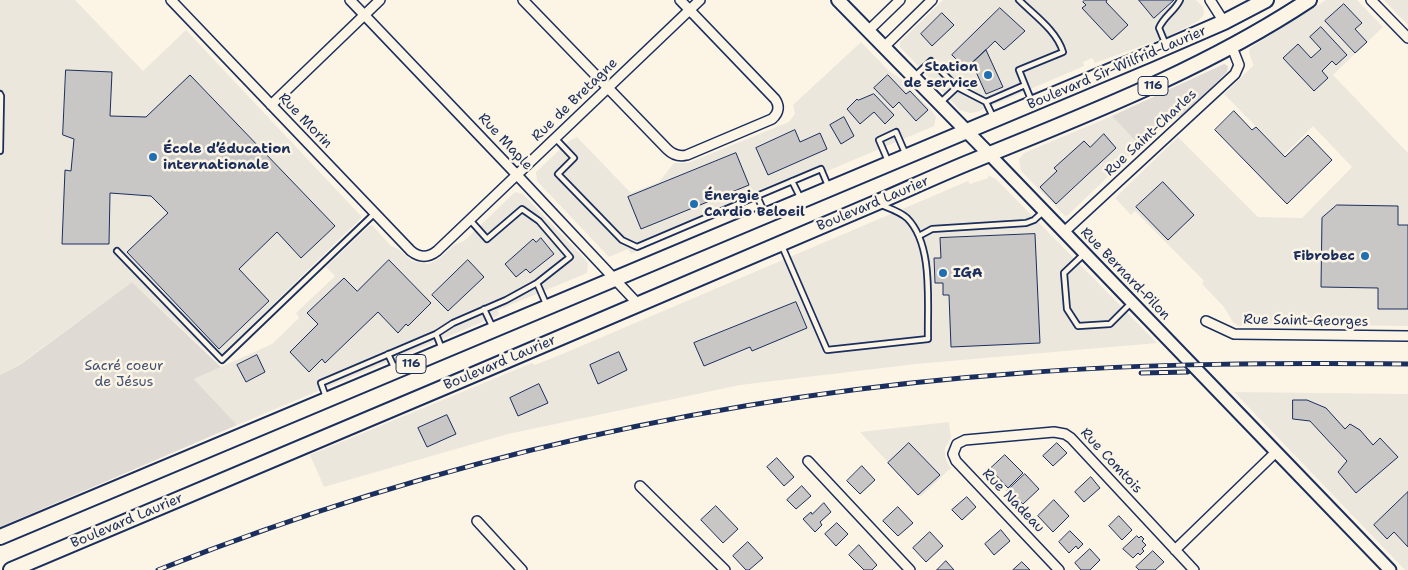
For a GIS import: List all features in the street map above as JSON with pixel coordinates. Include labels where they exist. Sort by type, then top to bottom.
[{"type":"main road","name":"Rue Bernard-Pilon","points":[[838,0],[988,154]]},
{"type":"main road","name":"Boulevard Sir-Wilfrid-Laurier","points":[[966,132],[1168,47],[1224,22],[1266,0]]},
{"type":"main road","name":"Boulevard Sir-Wilfrid-Laurier","points":[[988,154],[1138,93],[1232,47],[1309,0]]},
{"type":"main road","name":"116","points":[[0,537],[966,132]]},
{"type":"main road","name":"Boulevard Laurier","points":[[11,570],[781,244],[988,154]]},
{"type":"street","name":"Rue Morin","points":[[171,0],[412,251],[417,255],[423,256]]},
{"type":"street","name":"Rue Maple","points":[[350,0],[638,304]]},
{"type":"street","points":[[270,104],[380,0]]},
{"type":"street","points":[[523,0],[667,150],[677,156],[687,155],[767,122],[777,112],[777,104],[774,99],[680,0]]},
{"type":"street","name":"Rue de Bretagne","points":[[423,256],[434,253],[470,220],[700,0]]},
{"type":"street","points":[[868,31],[900,0]]},
{"type":"street","points":[[884,48],[932,0]]},
{"type":"street","points":[[1210,0],[1224,22]]},
{"type":"street","points":[[1371,0],[1408,38]]},
{"type":"street","name":"Rue Saint-Charles","points":[[1064,232],[1235,74],[1239,65],[1232,47]]},
{"type":"street","name":"Rue Bernard-Pilon","points":[[988,154],[1390,570]]},
{"type":"street","name":"Rue Saint-Georges","points":[[1206,321],[1234,334],[1408,336]]},
{"type":"street","name":"Rue Comtois","points":[[954,448],[965,440],[1050,432],[1065,434],[1194,570]]},
{"type":"street","name":"Rue Nadeau","points":[[954,448],[953,454],[956,462],[1059,570]]},
{"type":"street","points":[[1175,550],[1276,452]]},
{"type":"street","points":[[808,461],[910,570]]},
{"type":"street","points":[[640,486],[725,570]]},
{"type":"street","points":[[477,521],[522,570]]},
{"type":"lane","points":[[1019,0],[1054,35],[1063,52],[1019,70],[1033,104]]},
{"type":"lane","points":[[1168,47],[1160,28],[1162,20],[1178,5],[1180,0]]},
{"type":"lane","points":[[913,78],[931,60],[957,87],[986,102],[994,120]]},
{"type":"lane","points":[[986,102],[1025,85]]},
{"type":"lane","points":[[939,104],[957,87]]},
{"type":"lane","points":[[0,94],[0,151]]},
{"type":"lane","points":[[889,164],[879,140],[896,132],[906,156]]},
{"type":"lane","points":[[555,138],[574,158],[558,174],[622,240],[637,247],[821,169],[829,189]]},
{"type":"lane","points":[[792,181],[801,200]]},
{"type":"lane","points":[[757,196],[766,215]]},
{"type":"lane","points":[[781,244],[827,350],[928,339],[924,247],[919,236],[903,215],[876,203]]},
{"type":"lane","points":[[328,399],[321,383],[436,334],[453,323],[506,300],[537,283],[570,257],[539,221],[522,209],[487,239],[470,220]]},
{"type":"lane","points":[[919,236],[932,229],[1026,224],[1044,211]]},
{"type":"lane","points":[[117,251],[222,360],[375,212]]},
{"type":"lane","points":[[1085,254],[1064,273],[1067,309],[1078,326],[1110,324],[1132,302]]},
{"type":"lane","points":[[537,283],[547,307]]},
{"type":"lane","points":[[484,309],[494,330]]},
{"type":"lane","points":[[436,334],[443,351]]},
{"type":"lane","points":[[388,354],[395,371]]},
{"type":"shaded area","name":"École d’éducation internationale","points":[[0,0],[75,0],[143,71],[186,30],[362,217],[216,360],[132,282],[20,364],[0,375]]},
{"type":"shaded area","points":[[943,0],[1196,0],[1203,7],[1204,12],[1198,21],[1169,36],[1095,63],[1092,58],[1083,62],[1084,66],[977,112],[970,113],[960,110],[900,47],[900,42]]},
{"type":"shaded area","points":[[1326,0],[1357,0],[1383,27],[1333,75],[1408,153],[1408,326],[1242,324],[1238,326],[1233,322],[1224,307],[1202,284],[1204,281],[1135,211],[1131,215],[1115,198],[1178,137],[1258,217],[1302,218],[1352,167],[1313,126],[1284,155],[1224,94],[1253,66],[1249,53],[1250,48]]},
{"type":"shaded area","points":[[1384,0],[1408,0],[1408,25],[1398,15]]},
{"type":"shaded area","points":[[861,42],[932,111],[936,117],[934,126],[631,254],[628,249],[609,257],[537,181],[536,172],[569,141],[577,137],[631,193],[659,182],[674,163],[688,163],[789,122],[795,114],[793,105]]},
{"type":"shaded area","points":[[1112,116],[1141,145],[1065,216],[1021,171],[1019,159],[1024,153]]},
{"type":"shaded area","points":[[988,175],[996,179],[1157,343],[916,364],[740,385],[508,434],[324,487],[310,455],[532,363],[535,365],[560,355],[968,181],[970,184],[988,178]]},
{"type":"shaded area","points":[[515,192],[523,194],[584,258],[588,263],[587,273],[498,310],[499,315],[237,425],[194,379],[272,344],[299,318],[296,313],[335,276],[326,267],[369,226],[372,225],[391,246],[398,249],[412,261],[429,264],[440,258],[454,245],[464,241]]},
{"type":"shaded area","points":[[1234,392],[1408,394],[1408,570],[1405,570]]},
{"type":"shaded area","points":[[949,422],[951,438],[945,448],[945,456],[951,468],[920,497],[860,432]]},
{"type":"green space","points":[[1224,64],[1228,66],[1227,72],[1185,113],[1167,123],[1143,145],[1138,144],[1112,116]]},
{"type":"green space","name":"Sacré coeur de Jésus","points":[[132,282],[221,367],[194,379],[237,425],[0,527],[0,375],[21,364]]},
{"type":"building","points":[[1085,0],[1107,0],[1106,2],[1128,25],[1112,40],[1082,8],[1086,5],[1083,2]]},
{"type":"building","points":[[1139,0],[1174,0],[1154,18]]},
{"type":"building","points":[[1344,4],[1362,23],[1355,29],[1367,42],[1355,53],[1325,21]]},
{"type":"building","points":[[1000,8],[1025,31],[1004,50],[995,41],[966,69],[952,55]]},
{"type":"building","points":[[942,13],[954,25],[932,46],[921,34]]},
{"type":"building","points":[[1321,27],[1347,55],[1336,65],[1332,61],[1322,71],[1328,78],[1314,91],[1283,58],[1298,44],[1311,58],[1321,49],[1310,37]]},
{"type":"building","name":"Station de service","points":[[986,50],[1003,87],[986,94],[972,63]]},
{"type":"building","points":[[66,70],[112,72],[110,116],[146,117],[190,75],[335,226],[301,258],[277,232],[239,269],[269,301],[219,349],[127,252],[168,213],[151,196],[110,193],[109,244],[62,244],[65,170],[71,171],[74,139],[63,135]]},
{"type":"building","points":[[888,75],[906,94],[910,91],[928,110],[916,121],[899,102],[893,108],[874,88]]},
{"type":"building","points":[[874,94],[894,115],[885,124],[874,112],[860,124],[847,109],[857,99]]},
{"type":"building","points":[[1234,111],[1252,130],[1256,127],[1285,157],[1308,135],[1332,160],[1287,204],[1215,130]]},
{"type":"building","points":[[844,117],[854,136],[841,144],[830,125]]},
{"type":"building","points":[[795,130],[800,142],[820,133],[827,149],[768,175],[756,148]]},
{"type":"building","points":[[1104,134],[1116,148],[1056,204],[1040,187],[1057,171],[1054,168],[1084,141],[1090,147]]},
{"type":"building","points":[[736,153],[749,185],[641,229],[628,197]]},
{"type":"building","points":[[1163,182],[1194,215],[1168,240],[1136,207]]},
{"type":"building","name":"Fibrobec","points":[[1337,205],[1398,206],[1398,225],[1408,225],[1408,309],[1378,309],[1378,288],[1321,287],[1322,218]]},
{"type":"building","points":[[1035,234],[1040,343],[951,347],[949,295],[943,295],[943,283],[935,283],[934,258],[941,258],[940,238]]},
{"type":"building","points":[[541,238],[554,254],[530,273],[526,269],[516,277],[505,264],[533,239],[536,242]]},
{"type":"building","points":[[389,260],[431,303],[408,326],[406,324],[398,333],[378,312],[325,363],[322,359],[309,372],[290,352],[318,324],[307,313],[344,278],[357,291]]},
{"type":"building","points":[[468,260],[484,277],[448,311],[432,295]]},
{"type":"building","points":[[796,302],[807,328],[752,351],[750,347],[704,366],[694,343]]},
{"type":"building","points":[[619,352],[627,370],[598,384],[590,365]]},
{"type":"building","points":[[257,355],[265,372],[246,382],[237,365]]},
{"type":"building","points":[[539,384],[548,403],[518,416],[510,398]]},
{"type":"building","points":[[1293,400],[1307,400],[1326,408],[1345,429],[1350,424],[1360,430],[1373,445],[1380,438],[1398,457],[1356,493],[1338,472],[1347,461],[1310,421],[1293,419]]},
{"type":"building","points":[[447,415],[456,434],[427,447],[418,428]]},
{"type":"building","points":[[909,443],[940,475],[918,495],[888,463]]},
{"type":"building","points":[[1057,443],[1067,453],[1053,466],[1043,456]]},
{"type":"building","points":[[1005,455],[1023,473],[1008,488],[990,469]]},
{"type":"building","points":[[777,458],[794,477],[784,486],[767,467]]},
{"type":"building","points":[[862,466],[875,480],[860,494],[847,481]]},
{"type":"building","points":[[1025,474],[1039,489],[1023,504],[1007,491]]},
{"type":"building","points":[[1091,477],[1100,488],[1084,502],[1075,492]]},
{"type":"building","points":[[802,486],[811,496],[796,509],[787,500]]},
{"type":"building","points":[[1408,492],[1408,547],[1394,532],[1387,539],[1374,525]]},
{"type":"building","points":[[967,497],[976,507],[962,520],[952,510]]},
{"type":"building","points":[[1054,500],[1069,516],[1053,532],[1038,516]]},
{"type":"building","points":[[824,503],[831,512],[820,522],[822,525],[815,532],[803,519]]},
{"type":"building","points":[[716,506],[738,529],[723,543],[701,520]]},
{"type":"building","points":[[898,507],[913,523],[898,536],[883,521]]},
{"type":"building","points":[[1119,516],[1132,530],[1122,540],[1109,526]]},
{"type":"building","points":[[837,523],[848,534],[836,546],[825,534]]},
{"type":"building","points":[[1001,530],[1010,541],[994,555],[985,544]]},
{"type":"building","points":[[1070,531],[1083,544],[1078,549],[1076,546],[1069,553],[1059,542]]},
{"type":"building","points":[[930,532],[943,546],[926,562],[913,548]]},
{"type":"building","points":[[1137,536],[1139,538],[1141,536],[1144,539],[1142,541],[1146,545],[1140,555],[1138,553],[1133,558],[1123,549]]},
{"type":"building","points":[[748,542],[763,558],[749,570],[746,570],[733,556]]},
{"type":"building","points":[[859,545],[877,565],[872,570],[864,570],[849,555]]},
{"type":"building","points":[[1090,549],[1100,560],[1090,570],[1081,570],[1075,563]]},
{"type":"building","points":[[1153,551],[1164,562],[1155,570],[1139,570],[1136,567]]},
{"type":"building","points":[[946,561],[954,570],[937,570]]},
{"type":"building","points":[[1022,562],[1030,570],[1013,570]]},
{"type":"railway","points":[[158,570],[262,531],[368,496],[475,465],[583,438],[801,397],[912,383],[1120,367],[1216,364],[1408,364]]},
{"type":"railway","points":[[1141,373],[1188,372]]},
{"type":"place","name":"Station de service","points":[[988,75]]},
{"type":"place","name":"École d’éducation internationale","points":[[153,157]]},
{"type":"place","name":"Énergie Cardio Beloeil","points":[[694,204]]},
{"type":"place","name":"Fibrobec","points":[[1365,256]]},
{"type":"place","name":"IGA","points":[[943,273]]}]
